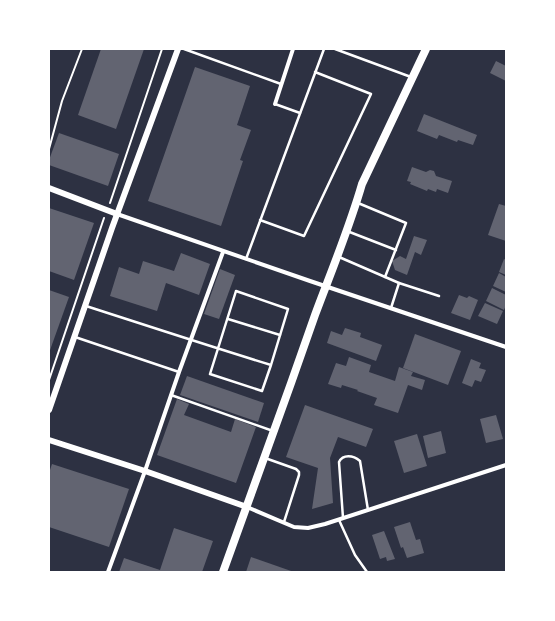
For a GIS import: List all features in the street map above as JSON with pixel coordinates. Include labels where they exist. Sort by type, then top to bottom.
[{"type":"main road","points":[[223,572],[357,203],[362,184],[426,49]]},
{"type":"street","points":[[49,410],[117,214],[178,49]]},
{"type":"street","points":[[275,104],[293,49]]},
{"type":"street","points":[[49,188],[223,252],[506,348]]},
{"type":"street","points":[[108,572],[223,252]]},
{"type":"street","points":[[49,440],[145,472],[294,526],[308,528],[341,519],[506,464]]},
{"type":"lane","points":[[184,49],[282,84]]},
{"type":"lane","points":[[246,260],[324,49]]},
{"type":"lane","points":[[335,49],[413,78]]},
{"type":"lane","points":[[260,220],[304,236],[371,94],[315,72]]},
{"type":"lane","points":[[275,104],[300,113]]},
{"type":"lane","points":[[357,203],[406,222],[385,277]]},
{"type":"lane","points":[[346,231],[396,250]]},
{"type":"lane","points":[[337,256],[400,283],[439,296]]},
{"type":"lane","points":[[391,309],[400,283]]},
{"type":"lane","points":[[236,291],[288,309],[280,335],[262,391],[210,374],[236,291]]},
{"type":"lane","points":[[85,306],[271,365]]},
{"type":"lane","points":[[228,319],[280,335]]},
{"type":"lane","points":[[74,336],[179,372]]},
{"type":"lane","points":[[171,395],[274,432]]},
{"type":"lane","points":[[367,572],[355,555],[341,519],[339,462],[342,457],[357,458],[360,461],[368,510]]},
{"type":"lane","points":[[264,458],[296,469],[299,472],[284,522]]},
{"type":"path","points":[[49,149],[62,101],[82,49]]},
{"type":"building","points":[[101,49],[144,49],[116,129],[78,115]]},
{"type":"building","points":[[496,61],[506,66],[506,81],[490,73]]},
{"type":"building","points":[[195,67],[250,86],[237,125],[251,130],[240,160],[243,161],[221,226],[148,201]]},
{"type":"building","points":[[424,114],[477,135],[473,145],[458,140],[457,142],[439,135],[437,139],[417,131]]},
{"type":"building","points":[[59,133],[119,154],[108,186],[49,165],[49,160]]},
{"type":"building","points":[[412,167],[426,172],[430,170],[434,171],[436,176],[452,181],[448,193],[437,189],[436,192],[428,189],[427,191],[410,184],[411,182],[407,181]]},
{"type":"building","points":[[499,204],[506,206],[506,241],[488,235]]},
{"type":"building","points":[[49,208],[94,223],[74,280],[49,271]]},
{"type":"building","points":[[414,236],[427,240],[421,255],[415,252],[407,275],[395,270],[392,261],[400,256],[406,259]]},
{"type":"building","points":[[181,253],[210,264],[199,295],[166,283],[157,311],[110,296],[119,267],[139,274],[143,261],[174,271]]},
{"type":"building","points":[[504,259],[506,260],[506,275],[499,272]]},
{"type":"building","points":[[220,269],[235,275],[219,319],[204,314]]},
{"type":"building","points":[[499,273],[506,277],[506,292],[493,286]]},
{"type":"building","points":[[492,288],[506,295],[506,305],[504,310],[486,301]]},
{"type":"building","points":[[49,290],[69,297],[49,353]]},
{"type":"building","points":[[459,295],[467,298],[469,296],[478,300],[470,320],[451,313]]},
{"type":"building","points":[[485,303],[503,311],[497,324],[478,316]]},
{"type":"building","points":[[345,328],[361,333],[360,337],[382,345],[376,361],[327,343],[331,331],[342,335]]},
{"type":"building","points":[[415,334],[461,351],[448,385],[403,368]]},
{"type":"building","points":[[349,357],[371,365],[369,372],[395,381],[399,367],[413,372],[411,376],[425,380],[422,390],[408,385],[398,413],[374,405],[377,398],[357,391],[358,390],[342,385],[341,388],[328,384],[336,363],[346,366]]},
{"type":"building","points":[[471,359],[481,363],[479,368],[486,370],[481,382],[475,380],[472,387],[462,383]]},
{"type":"building","points":[[187,376],[264,403],[258,422],[180,395]]},
{"type":"building","points":[[177,399],[189,404],[184,415],[231,432],[235,419],[256,427],[236,483],[157,455]]},
{"type":"building","points":[[305,405],[373,429],[366,447],[338,437],[330,458],[333,503],[312,509],[318,468],[286,457]]},
{"type":"building","points":[[496,415],[503,439],[486,443],[480,419]]},
{"type":"building","points":[[441,431],[446,453],[428,458],[423,436]]},
{"type":"building","points":[[417,434],[427,466],[404,473],[394,441]]},
{"type":"building","points":[[52,464],[129,489],[109,547],[49,527],[49,473]]},
{"type":"building","points":[[410,522],[416,540],[420,539],[424,553],[407,558],[403,547],[401,548],[394,527]]},
{"type":"building","points":[[174,528],[213,541],[202,572],[119,572],[124,558],[160,570]]},
{"type":"building","points":[[384,531],[395,559],[387,561],[386,557],[380,559],[372,535]]},
{"type":"building","points":[[251,557],[294,572],[246,572]]}]
